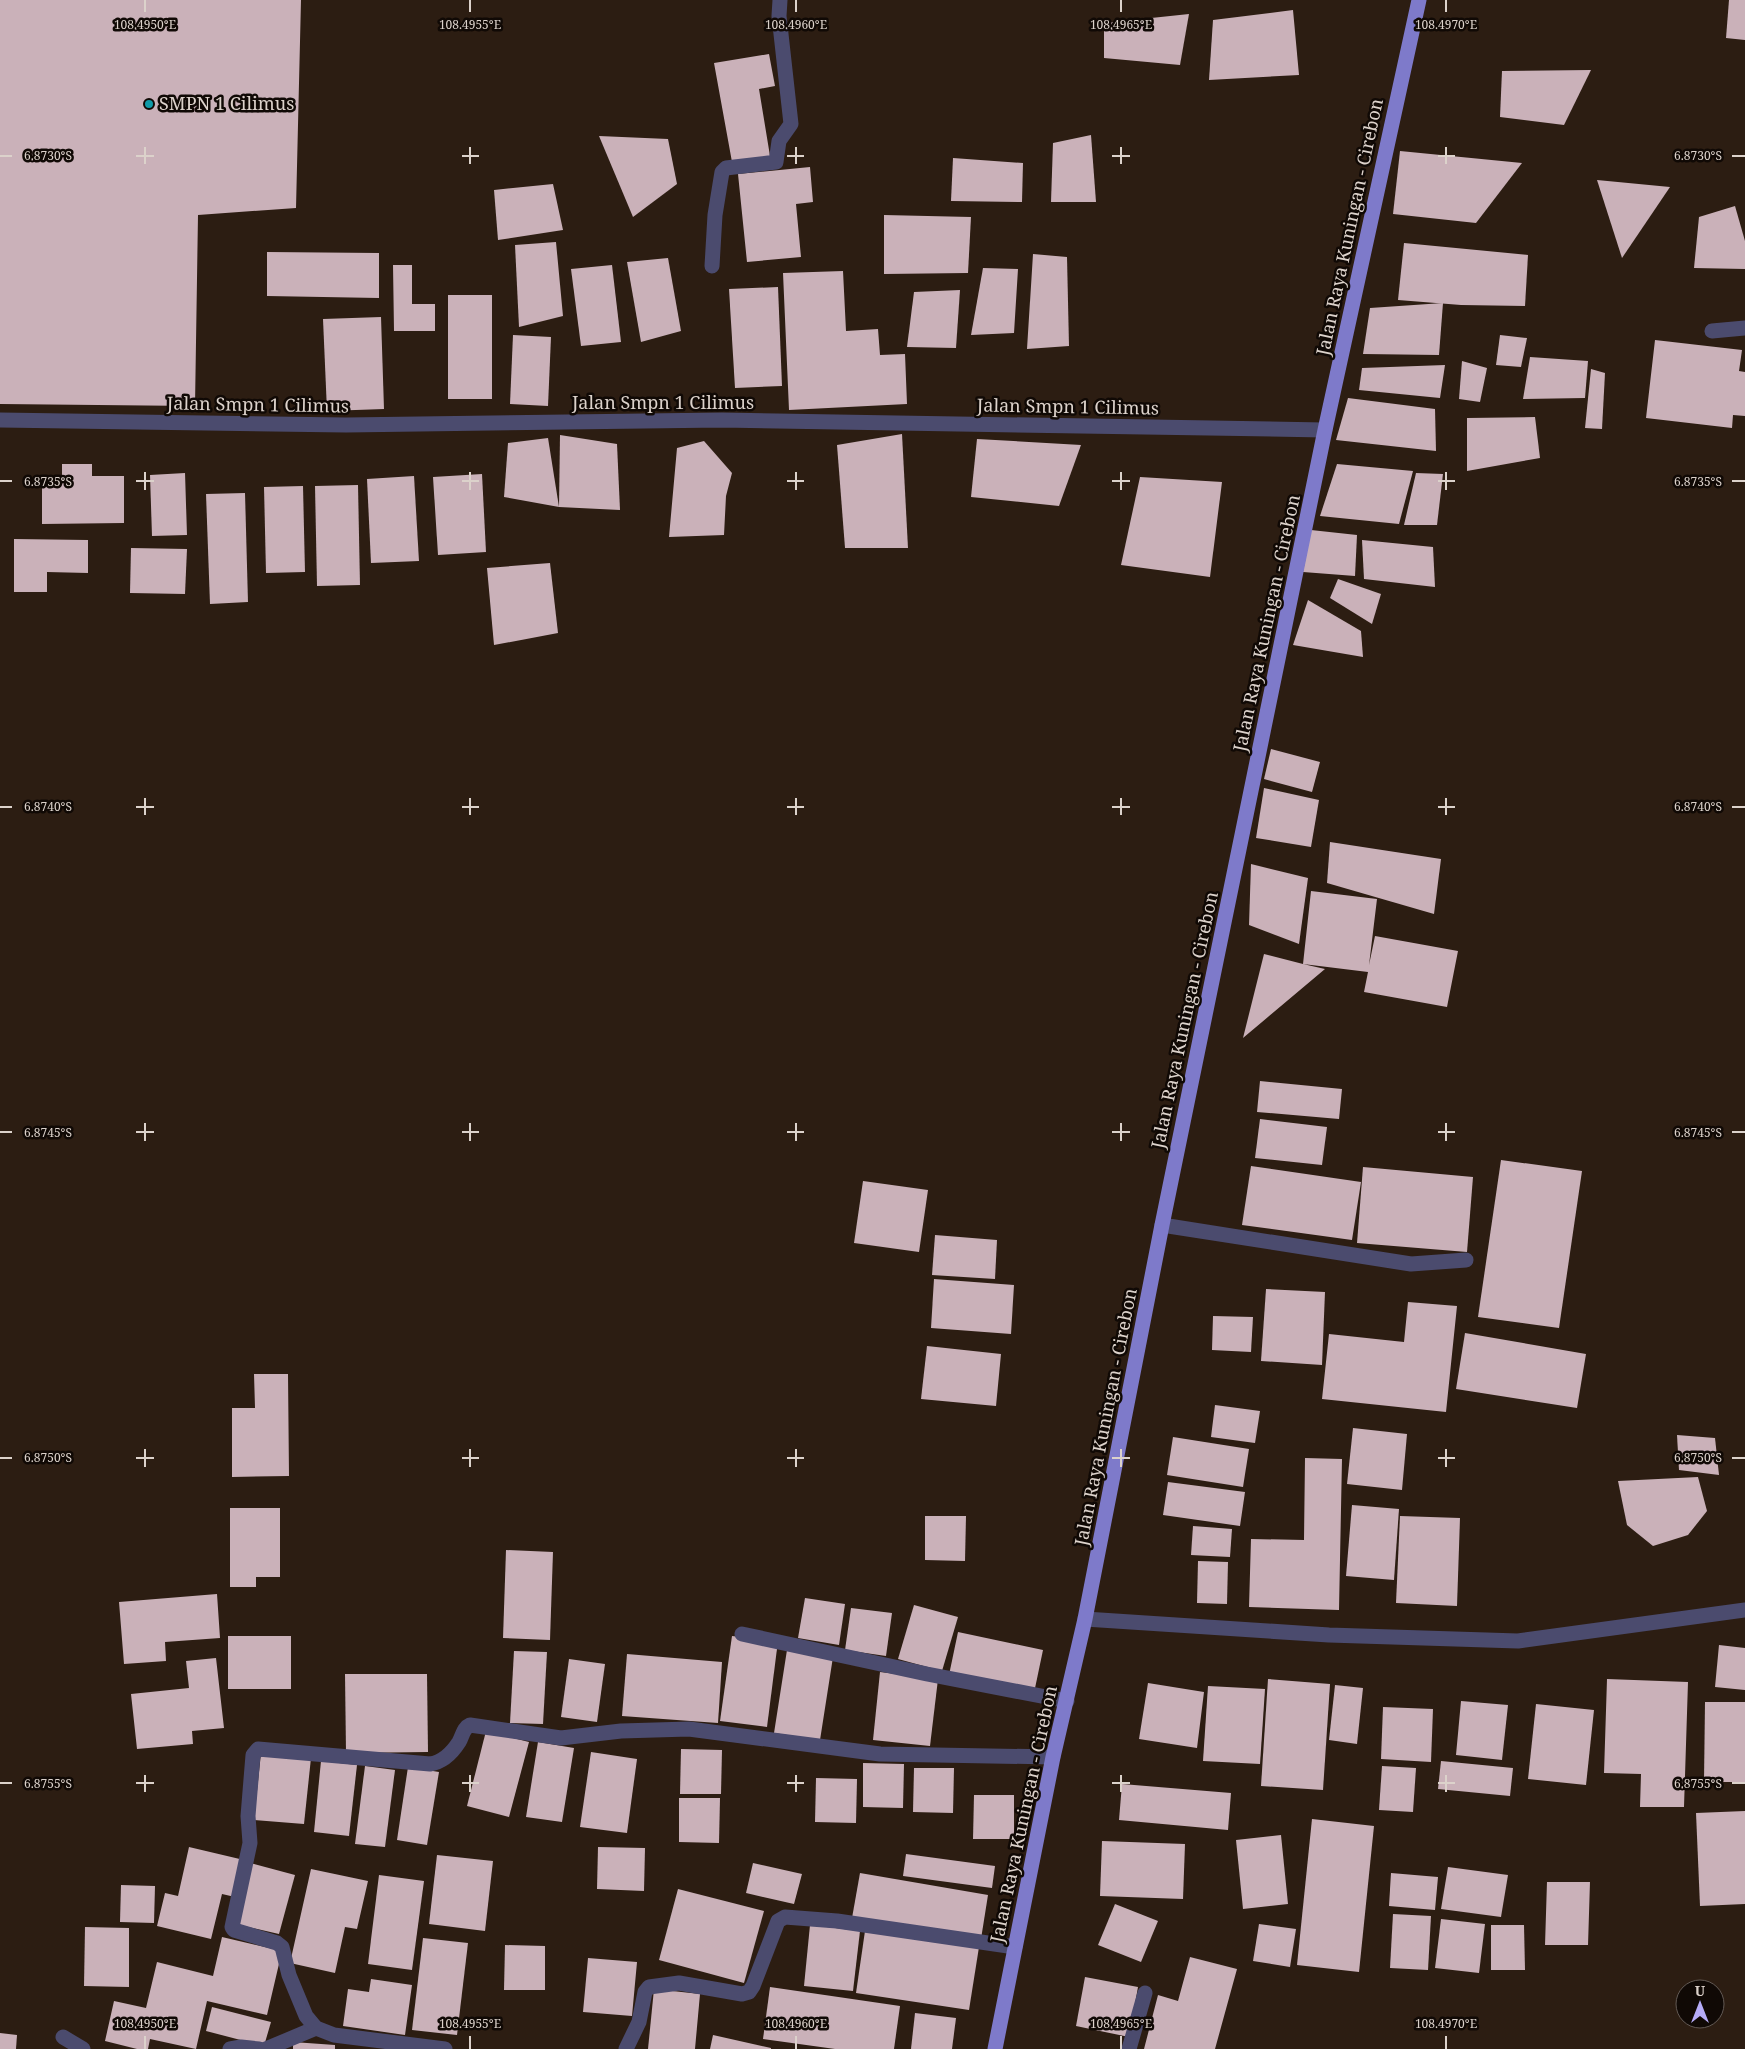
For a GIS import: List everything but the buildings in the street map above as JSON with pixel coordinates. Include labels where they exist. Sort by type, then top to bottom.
[{"type":"highway","name":"Jalan Raya Kuningan - Cirebon","points":[[995,2049],[1053,1757],[1085,1619],[1162,1225],[1325,430],[1419,0]]},
{"type":"street","points":[[712,266],[715,215],[722,172],[726,168],[776,162],[779,141],[791,124],[780,0]]},
{"type":"street","points":[[1712,331],[1745,328]]},
{"type":"street","name":"Jalan Smpn 1 Cilimus","points":[[0,420],[346,425],[722,420],[1325,430]]},
{"type":"street","points":[[1162,1225],[1411,1264],[1466,1260]]},
{"type":"street","points":[[1085,1619],[1329,1635],[1518,1641],[1745,1610]]},
{"type":"street","points":[[742,1634],[927,1674],[1067,1701]]},
{"type":"street","points":[[445,2049],[334,2035],[316,2028],[306,2016],[290,1975],[282,1947],[277,1943],[234,1930],[232,1927],[250,1843],[248,1816],[253,1755],[258,1749],[430,1764],[444,1760],[459,1742],[465,1727],[470,1725],[562,1738],[621,1731],[689,1729],[880,1754],[1053,1757]]},
{"type":"street","points":[[626,2049],[639,2022],[645,1992],[649,1987],[679,1983],[742,1994],[749,1992],[778,1921],[785,1918],[837,1921],[1015,1947]]},
{"type":"street","points":[[1130,2049],[1144,1993]]},
{"type":"street","points":[[266,2049],[316,2028]]},
{"type":"street","points":[[63,2037],[83,2049]]},
{"type":"street","points":[[230,2049],[241,2047],[259,2049]]},
{"type":"place","name":"SMPN 1 Cilimus","points":[[149,104]]}]
